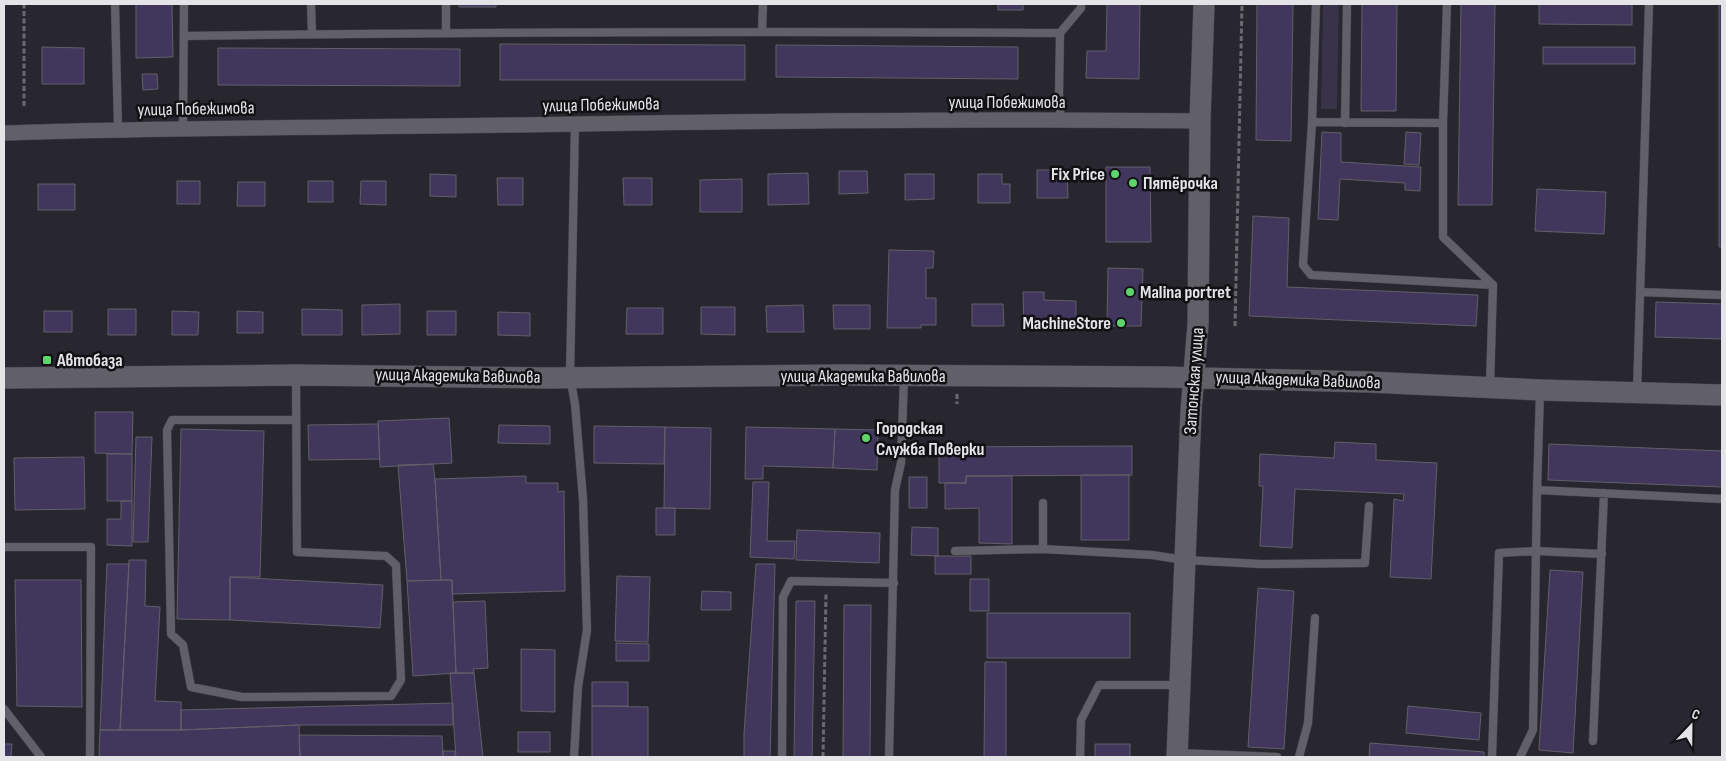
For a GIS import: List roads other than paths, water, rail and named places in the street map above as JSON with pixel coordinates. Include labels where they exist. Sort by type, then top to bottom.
[{"type":"street","name":"Затонская улица","points":[[1177,755],[1198,324],[1200,121],[1204,4]]},
{"type":"street","name":"улица Побежимова","points":[[4,132],[575,123],[1200,121]]},
{"type":"street","name":"улица Академика Вавилова","points":[[4,378],[296,375],[570,377],[904,375],[1369,382],[1540,390],[1722,395]]},
{"type":"lane","points":[[116,4],[118,129]]},
{"type":"lane","points":[[184,4],[184,128]]},
{"type":"lane","points":[[311,4],[312,34]]},
{"type":"lane","points":[[446,4],[446,32]]},
{"type":"lane","points":[[762,31],[763,4]]},
{"type":"lane","points":[[1061,120],[1059,95],[1060,33],[1080,8],[1080,4]]},
{"type":"lane","points":[[1316,4],[1312,122],[1303,265],[1311,275],[1493,285]]},
{"type":"lane","points":[[1345,123],[1347,4]]},
{"type":"lane","points":[[1447,4],[1443,123],[1443,237],[1493,285],[1490,388]]},
{"type":"lane","points":[[1637,393],[1649,4]]},
{"type":"lane","points":[[184,36],[446,32],[762,31],[1060,33]]},
{"type":"lane","points":[[1312,122],[1443,123]]},
{"type":"lane","points":[[574,757],[578,687],[587,630],[583,500],[575,404],[570,377],[575,123]]},
{"type":"lane","points":[[1641,292],[1722,295]]},
{"type":"lane","points":[[295,420],[172,420],[167,430],[171,634],[183,645],[191,687],[242,697],[391,696],[401,680],[396,565],[386,556],[297,552],[296,375]]},
{"type":"lane","points":[[889,757],[895,490],[901,463],[904,375]]},
{"type":"lane","points":[[1520,757],[1533,730],[1540,390]]},
{"type":"lane","points":[[1537,490],[1722,499]]},
{"type":"lane","points":[[1593,741],[1604,493]]},
{"type":"lane","points":[[1043,503],[1043,550]]},
{"type":"lane","points":[[955,551],[1043,550],[1152,555],[1185,560],[1260,564],[1365,563],[1369,506]]},
{"type":"lane","points":[[4,548],[91,547],[90,757]]},
{"type":"lane","points":[[1492,757],[1500,553],[1602,554]]},
{"type":"lane","points":[[782,757],[783,598],[791,581],[894,583]]},
{"type":"lane","points":[[1299,757],[1308,723],[1315,618]]},
{"type":"lane","points":[[1080,757],[1080,720],[1099,685],[1181,685]]},
{"type":"lane","points":[[4,709],[40,757]]},
{"type":"lane","points":[[1177,755],[1277,757]]},
{"type":"place","name":"Fix Price","points":[[1115,174]]},
{"type":"place","name":"Пятёрочка","points":[[1133,183]]},
{"type":"place","name":"Malina portret","points":[[1130,292]]},
{"type":"place","name":"MachineStore","points":[[1121,323]]},
{"type":"place","name":"Автобаза","points":[[47,360]]},
{"type":"place","name":"Городская Служба Поверки","points":[[866,438]]}]
